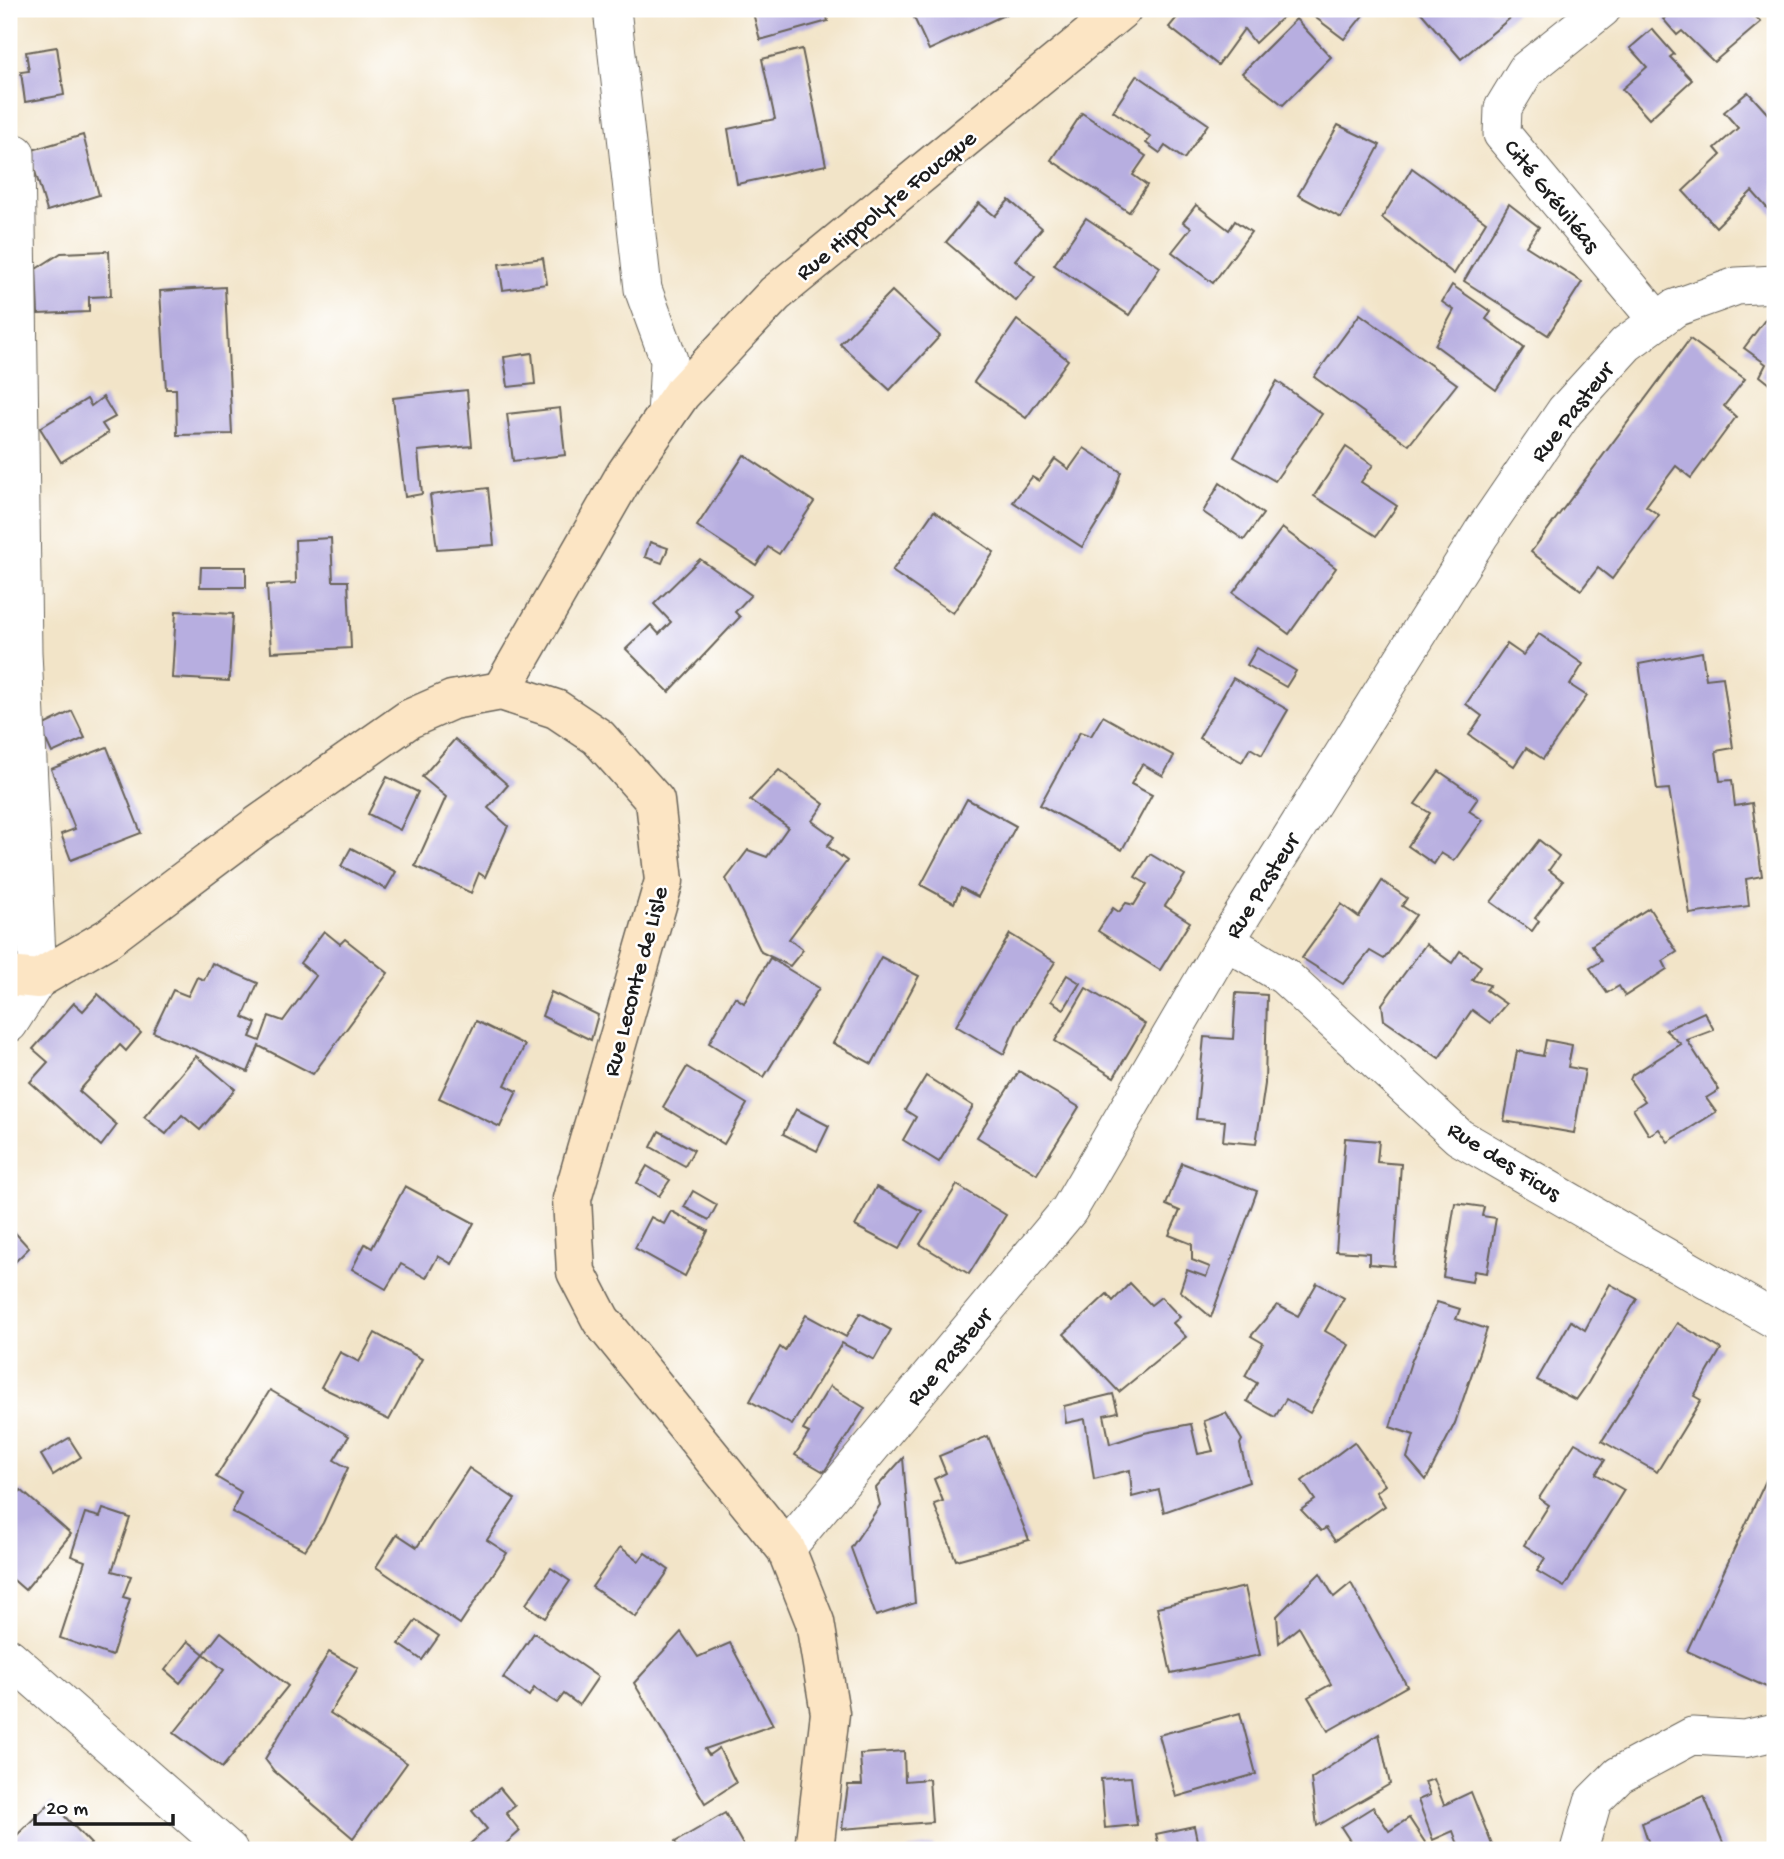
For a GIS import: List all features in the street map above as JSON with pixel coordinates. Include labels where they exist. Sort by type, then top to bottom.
[{"type":"main road","name":"Rue Hippolyte Foucque","points":[[500,691],[626,473],[681,394],[775,294],[1122,9]]},
{"type":"main road","name":"Rue Leconte de Lisle","points":[[23,977],[108,938],[258,825],[409,719],[452,700],[500,691],[556,709],[598,737],[655,801],[664,881],[572,1199],[576,1272],[601,1320],[786,1549],[815,1622],[830,1713],[814,1850]]},
{"type":"street","points":[[612,9],[643,289],[669,360],[666,416]]},
{"type":"street","name":"Cité Gréviléas","points":[[1602,9],[1526,70],[1503,108],[1502,134],[1657,320]]},
{"type":"street","points":[[9,1024],[23,977],[23,652],[16,153]]},
{"type":"street","name":"Rue Pasteur","points":[[786,1549],[1069,1210],[1226,941],[1482,534],[1565,411],[1626,344],[1675,307],[1737,286],[1775,284]]},
{"type":"street","name":"Rue des Ficus","points":[[1226,941],[1284,976],[1459,1137],[1775,1320]]},
{"type":"street","points":[[9,1657],[191,1836],[229,1850]]},
{"type":"street","points":[[1578,1850],[1593,1801],[1619,1775],[1692,1736],[1744,1739],[1775,1732]]},
{"type":"building","points":[[752,9],[825,9],[828,21],[760,40]]},
{"type":"building","points":[[910,9],[1017,9],[929,50]]},
{"type":"building","points":[[1184,9],[1289,11],[1255,43],[1244,29],[1218,65],[1169,27]]},
{"type":"building","points":[[1304,9],[1368,9],[1344,39]]},
{"type":"building","points":[[1418,9],[1454,10],[1521,9],[1461,59]]},
{"type":"building","points":[[1677,9],[1748,9],[1761,22],[1714,62],[1682,31],[1677,35],[1663,19]]},
{"type":"building","points":[[1296,19],[1331,57],[1283,105],[1242,73]]},
{"type":"building","points":[[1652,29],[1674,54],[1670,57],[1692,80],[1649,119],[1622,89],[1647,67],[1630,48]]},
{"type":"building","points":[[57,47],[64,95],[25,102],[21,72],[29,71],[26,52]]},
{"type":"building","points":[[802,49],[826,165],[737,184],[728,129],[775,119],[762,59]]},
{"type":"building","points":[[1137,75],[1208,124],[1184,159],[1165,146],[1160,153],[1146,143],[1151,137],[1113,111]]},
{"type":"building","points":[[1748,92],[1775,122],[1775,217],[1752,191],[1716,227],[1683,191],[1721,155],[1715,148],[1738,128],[1724,112]]},
{"type":"building","points":[[1082,113],[1146,156],[1133,175],[1147,185],[1129,212],[1051,160]]},
{"type":"building","points":[[1338,125],[1380,145],[1341,218],[1298,195]]},
{"type":"building","points":[[83,135],[99,195],[47,211],[29,151]]},
{"type":"building","points":[[1412,168],[1486,222],[1454,274],[1382,218]]},
{"type":"building","points":[[1009,200],[1042,228],[1015,260],[1035,277],[1016,301],[946,242],[979,203],[995,216]]},
{"type":"building","points":[[1509,204],[1539,227],[1526,246],[1582,282],[1548,335],[1464,281]]},
{"type":"building","points":[[1196,205],[1229,230],[1235,221],[1251,232],[1213,283],[1172,252],[1191,228],[1183,222]]},
{"type":"building","points":[[1086,218],[1160,267],[1129,315],[1054,265]]},
{"type":"building","points":[[109,251],[111,296],[89,297],[89,312],[38,314],[36,269],[61,253]]},
{"type":"building","points":[[543,258],[547,284],[503,290],[499,264]]},
{"type":"building","points":[[1452,285],[1491,312],[1486,319],[1524,348],[1496,390],[1435,345],[1454,310],[1442,302]]},
{"type":"building","points":[[225,287],[232,434],[177,435],[176,389],[166,389],[160,291]]},
{"type":"building","points":[[892,291],[940,336],[890,390],[840,344]]},
{"type":"building","points":[[1773,309],[1775,388],[1760,376],[1766,364],[1744,348]]},
{"type":"building","points":[[1360,314],[1457,384],[1409,445],[1314,377]]},
{"type":"building","points":[[1017,320],[1068,360],[1026,418],[974,382]]},
{"type":"building","points":[[1690,339],[1745,379],[1724,406],[1736,417],[1691,478],[1676,466],[1646,506],[1659,515],[1612,579],[1598,568],[1581,590],[1531,552]]},
{"type":"building","points":[[532,353],[535,384],[508,387],[504,357]]},
{"type":"building","points":[[1277,381],[1322,414],[1275,481],[1234,457]]},
{"type":"building","points":[[467,390],[472,446],[418,451],[422,494],[405,497],[393,398]]},
{"type":"building","points":[[103,397],[115,417],[102,424],[108,433],[61,462],[40,428],[87,399],[91,406]]},
{"type":"building","points":[[560,408],[565,455],[513,461],[507,414]]},
{"type":"building","points":[[1346,447],[1373,465],[1361,482],[1397,506],[1376,536],[1314,496]]},
{"type":"building","points":[[1084,448],[1121,472],[1112,499],[1082,547],[1013,502],[1032,477],[1039,481],[1055,459],[1069,469]]},
{"type":"building","points":[[744,455],[814,502],[779,554],[768,547],[756,565],[697,526]]},
{"type":"building","points":[[1220,483],[1263,514],[1244,540],[1203,512]]},
{"type":"building","points":[[488,488],[494,545],[437,549],[430,495]]},
{"type":"building","points":[[934,511],[994,552],[953,613],[892,571]]},
{"type":"building","points":[[1282,528],[1336,568],[1289,634],[1233,593]]},
{"type":"building","points":[[331,538],[333,581],[348,581],[351,648],[271,652],[267,585],[296,583],[295,540]]},
{"type":"building","points":[[650,542],[668,548],[662,563],[645,557]]},
{"type":"building","points":[[700,559],[751,595],[735,612],[740,617],[669,692],[626,649],[651,625],[659,634],[671,622],[654,604]]},
{"type":"building","points":[[201,567],[246,567],[246,587],[200,587]]},
{"type":"building","points":[[176,611],[233,614],[229,681],[172,678]]},
{"type":"building","points":[[1539,634],[1583,664],[1570,685],[1587,696],[1543,759],[1526,748],[1514,766],[1469,735],[1482,716],[1466,704],[1507,644],[1523,655]]},
{"type":"building","points":[[1257,648],[1296,671],[1286,687],[1247,665]]},
{"type":"building","points":[[1702,652],[1706,679],[1723,677],[1733,748],[1716,751],[1720,781],[1732,780],[1735,806],[1752,803],[1762,876],[1746,879],[1749,906],[1690,914],[1669,789],[1657,790],[1639,664]]},
{"type":"building","points":[[1233,678],[1288,710],[1262,755],[1250,748],[1242,762],[1199,738]]},
{"type":"building","points":[[72,711],[85,738],[52,753],[40,727]]},
{"type":"building","points":[[1103,716],[1174,756],[1163,776],[1142,764],[1131,784],[1152,795],[1122,850],[1040,805],[1080,732],[1091,736]]},
{"type":"building","points":[[455,739],[508,785],[488,808],[508,826],[485,877],[479,873],[471,893],[415,866],[446,797],[422,777]]},
{"type":"building","points":[[107,747],[141,833],[71,860],[61,834],[75,829],[51,769]]},
{"type":"building","points":[[779,770],[824,804],[812,821],[834,837],[827,846],[847,861],[789,939],[803,950],[790,966],[761,952],[726,879],[748,850],[767,857],[788,827],[750,800]]},
{"type":"building","points":[[1439,771],[1478,798],[1469,811],[1483,820],[1454,861],[1441,853],[1434,864],[1408,846],[1430,813],[1415,804]]},
{"type":"building","points":[[387,777],[418,792],[400,830],[368,814]]},
{"type":"building","points":[[967,799],[1016,826],[978,897],[961,888],[954,903],[921,885]]},
{"type":"building","points":[[1539,840],[1559,856],[1549,870],[1563,881],[1535,918],[1539,921],[1532,931],[1491,902]]},
{"type":"building","points":[[351,848],[396,872],[386,889],[341,866]]},
{"type":"building","points":[[1150,854],[1185,875],[1165,906],[1190,922],[1160,970],[1098,931],[1113,908],[1119,912],[1126,903],[1134,905],[1147,884],[1135,877]]},
{"type":"building","points":[[1382,881],[1407,898],[1402,906],[1416,915],[1384,959],[1370,951],[1343,984],[1302,958],[1341,904],[1359,917]]},
{"type":"building","points":[[1649,908],[1677,952],[1663,961],[1667,969],[1625,996],[1619,986],[1607,993],[1590,968],[1602,961],[1592,945]]},
{"type":"building","points":[[324,931],[340,944],[345,939],[388,973],[313,1074],[259,1046],[248,1072],[153,1032],[173,990],[188,996],[197,977],[204,980],[212,963],[258,983],[243,1017],[256,1023],[250,1037],[260,1041],[269,1016],[283,1021],[316,976],[300,963]]},
{"type":"building","points":[[1010,934],[1055,962],[1017,1024],[1004,1054],[956,1026]]},
{"type":"building","points":[[1426,944],[1452,963],[1460,951],[1481,966],[1472,980],[1490,985],[1486,990],[1506,1004],[1490,1023],[1472,1010],[1439,1058],[1384,1020],[1382,1004]]},
{"type":"building","points":[[881,957],[919,976],[872,1064],[833,1043]]},
{"type":"building","points":[[770,958],[819,988],[764,1077],[709,1043],[735,997],[744,1003]]},
{"type":"building","points":[[1067,975],[1080,983],[1064,1009],[1051,1001]]},
{"type":"building","points":[[1086,988],[1145,1024],[1114,1077],[1055,1041]]},
{"type":"building","points":[[551,992],[598,1015],[591,1040],[542,1016]]},
{"type":"building","points":[[1236,993],[1267,995],[1265,1084],[1256,1144],[1223,1141],[1225,1121],[1196,1119],[1204,1037],[1233,1039]]},
{"type":"building","points":[[98,994],[141,1033],[126,1051],[120,1045],[79,1091],[117,1125],[101,1146],[30,1082],[48,1062],[33,1049],[74,1003],[83,1011]]},
{"type":"building","points":[[1704,1012],[1714,1030],[1687,1040],[1719,1090],[1706,1098],[1716,1112],[1668,1142],[1659,1129],[1649,1135],[1633,1109],[1645,1101],[1630,1080],[1632,1075],[1681,1044],[1665,1030]]},
{"type":"building","points":[[476,1021],[525,1045],[505,1085],[517,1091],[500,1127],[439,1098]]},
{"type":"building","points":[[1546,1040],[1572,1045],[1568,1067],[1585,1070],[1574,1133],[1504,1121],[1517,1051],[1543,1056]]},
{"type":"building","points":[[196,1056],[235,1089],[200,1130],[182,1115],[166,1134],[144,1117]]},
{"type":"building","points":[[687,1067],[747,1104],[724,1144],[663,1107]]},
{"type":"building","points":[[1019,1071],[1079,1107],[1037,1174],[977,1137]]},
{"type":"building","points":[[926,1076],[973,1106],[939,1162],[903,1140],[916,1117],[905,1110]]},
{"type":"building","points":[[796,1109],[829,1126],[817,1151],[783,1134]]},
{"type":"building","points":[[659,1131],[694,1150],[685,1166],[651,1147]]},
{"type":"building","points":[[1345,1138],[1379,1141],[1377,1162],[1401,1164],[1394,1266],[1369,1264],[1369,1253],[1336,1251]]},
{"type":"building","points":[[1182,1163],[1257,1191],[1211,1317],[1180,1291],[1187,1270],[1206,1277],[1210,1267],[1192,1260],[1192,1244],[1169,1235],[1180,1211],[1166,1205]]},
{"type":"building","points":[[647,1166],[670,1180],[659,1196],[637,1183]]},
{"type":"building","points":[[957,1185],[1006,1215],[969,1274],[920,1244]]},
{"type":"building","points":[[405,1186],[474,1223],[452,1264],[438,1256],[426,1278],[401,1264],[386,1289],[352,1269],[365,1244],[372,1248]]},
{"type":"building","points":[[876,1187],[922,1211],[899,1249],[855,1226]]},
{"type":"building","points":[[693,1191],[717,1205],[709,1220],[684,1207]]},
{"type":"building","points":[[1455,1203],[1484,1207],[1482,1216],[1496,1218],[1487,1273],[1474,1271],[1472,1282],[1443,1277]]},
{"type":"building","points":[[671,1211],[708,1231],[685,1276],[635,1248],[651,1217],[664,1224]]},
{"type":"building","points":[[9,1226],[29,1248],[9,1268]]},
{"type":"building","points":[[1130,1283],[1151,1305],[1161,1297],[1180,1317],[1173,1323],[1186,1337],[1119,1392],[1064,1334],[1107,1294],[1113,1301]]},
{"type":"building","points":[[1317,1283],[1344,1298],[1325,1331],[1349,1345],[1310,1413],[1286,1399],[1275,1417],[1247,1401],[1257,1383],[1245,1376],[1263,1343],[1251,1336],[1277,1305],[1298,1316]]},
{"type":"building","points":[[1610,1284],[1637,1299],[1576,1400],[1537,1380],[1571,1321],[1585,1330]]},
{"type":"building","points":[[1437,1302],[1460,1309],[1456,1319],[1487,1329],[1455,1423],[1426,1480],[1407,1458],[1414,1435],[1390,1427],[1411,1362]]},
{"type":"building","points":[[860,1313],[891,1330],[874,1360],[842,1343],[792,1425],[750,1401],[780,1347],[785,1351],[806,1315],[846,1337]]},
{"type":"building","points":[[1677,1323],[1721,1349],[1694,1396],[1701,1400],[1657,1472],[1602,1441]]},
{"type":"building","points":[[375,1333],[422,1359],[389,1420],[321,1387],[340,1352],[359,1362]]},
{"type":"building","points":[[830,1386],[865,1408],[824,1472],[795,1455],[809,1433],[803,1430]]},
{"type":"building","points":[[270,1390],[349,1436],[334,1460],[348,1468],[323,1523],[305,1550],[232,1512],[241,1492],[216,1477]]},
{"type":"building","points":[[1113,1394],[1118,1412],[1104,1415],[1110,1444],[1144,1433],[1191,1424],[1198,1454],[1213,1451],[1204,1421],[1226,1413],[1242,1440],[1240,1444],[1249,1482],[1164,1512],[1159,1490],[1132,1497],[1130,1470],[1094,1479],[1085,1419],[1066,1423],[1064,1406]]},
{"type":"building","points":[[988,1436],[1029,1540],[956,1560],[934,1504],[943,1501],[934,1479],[946,1473],[939,1456]]},
{"type":"building","points":[[69,1438],[81,1457],[53,1475],[41,1455]]},
{"type":"building","points":[[1354,1442],[1385,1485],[1376,1492],[1385,1506],[1335,1541],[1326,1528],[1321,1531],[1301,1510],[1315,1500],[1302,1481]]},
{"type":"building","points":[[1575,1443],[1605,1460],[1596,1474],[1624,1490],[1564,1587],[1537,1571],[1545,1558],[1524,1545],[1549,1505],[1539,1498]]},
{"type":"building","points":[[903,1458],[915,1603],[876,1616],[851,1548],[880,1505],[876,1488]]},
{"type":"building","points":[[1775,1461],[1775,1691],[1687,1651]]},
{"type":"building","points":[[469,1468],[515,1499],[487,1540],[507,1553],[460,1624],[376,1567],[397,1534],[417,1547]]},
{"type":"building","points":[[21,1490],[71,1534],[25,1590],[9,1576],[9,1505]]},
{"type":"building","points":[[103,1509],[130,1518],[112,1571],[131,1576],[123,1597],[130,1599],[112,1656],[60,1638],[85,1561],[71,1556],[85,1513],[100,1517]]},
{"type":"building","points":[[620,1547],[639,1561],[645,1553],[669,1570],[636,1617],[592,1587]]},
{"type":"building","points":[[551,1568],[570,1581],[545,1618],[526,1604]]},
{"type":"building","points":[[1320,1573],[1334,1597],[1351,1583],[1407,1686],[1328,1731],[1308,1697],[1331,1684],[1299,1627],[1279,1643],[1277,1616]]},
{"type":"building","points":[[1245,1587],[1260,1655],[1171,1674],[1157,1607]]},
{"type":"building","points":[[416,1620],[439,1636],[422,1660],[399,1644]]},
{"type":"building","points":[[221,1632],[288,1686],[222,1768],[174,1733],[224,1670],[204,1654]]},
{"type":"building","points":[[681,1632],[698,1657],[730,1643],[773,1725],[705,1749],[709,1755],[719,1748],[736,1783],[705,1803],[634,1683]]},
{"type":"building","points":[[534,1633],[598,1677],[579,1705],[564,1694],[557,1703],[534,1688],[529,1696],[503,1678]]},
{"type":"building","points":[[188,1641],[204,1654],[180,1683],[165,1670]]},
{"type":"building","points":[[329,1652],[358,1668],[330,1713],[407,1763],[353,1838],[274,1771],[265,1759]]},
{"type":"building","points":[[1240,1713],[1256,1774],[1176,1797],[1159,1735]]},
{"type":"building","points":[[1379,1734],[1390,1784],[1317,1826],[1311,1779]]},
{"type":"building","points":[[904,1751],[905,1781],[929,1779],[932,1822],[842,1829],[848,1785],[862,1785],[860,1754]]},
{"type":"building","points":[[1131,1777],[1137,1825],[1105,1828],[1101,1779]]},
{"type":"building","points":[[1434,1779],[1444,1805],[1471,1792],[1494,1850],[1460,1850],[1453,1831],[1433,1840],[1418,1800],[1430,1795],[1425,1782]]},
{"type":"building","points":[[500,1788],[515,1806],[506,1813],[520,1831],[502,1847],[505,1850],[456,1850],[462,1845],[465,1848],[487,1829],[472,1811]]},
{"type":"building","points":[[1704,1796],[1726,1850],[1651,1850],[1642,1823]]},
{"type":"building","points":[[51,1802],[91,1844],[85,1850],[9,1850],[9,1838],[11,1841]]},
{"type":"building","points":[[1373,1807],[1389,1831],[1409,1818],[1430,1850],[1356,1850],[1341,1827]]},
{"type":"building","points":[[725,1813],[746,1850],[680,1850],[675,1842]]},
{"type":"building","points":[[1194,1826],[1199,1850],[1160,1850],[1156,1834]]},
{"type":"building","points":[[933,1845],[934,1850],[908,1850],[908,1849]]}]
